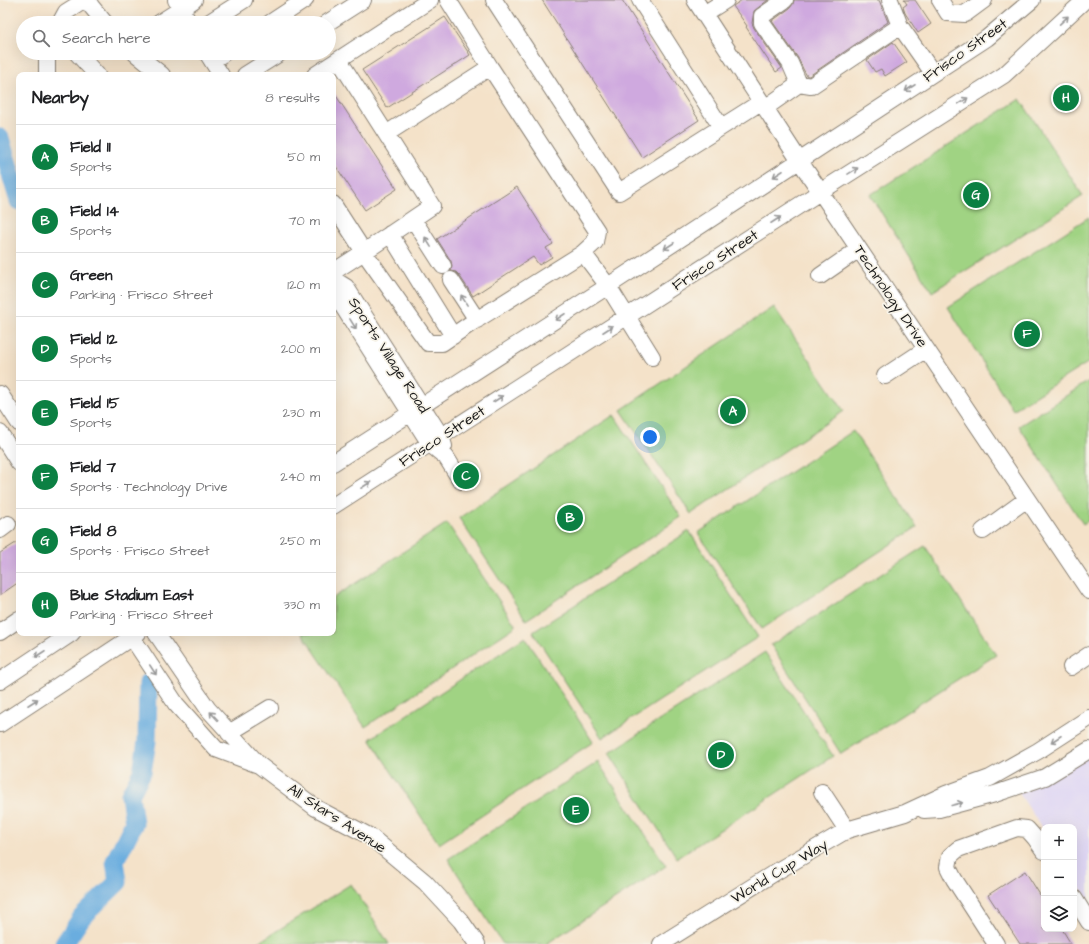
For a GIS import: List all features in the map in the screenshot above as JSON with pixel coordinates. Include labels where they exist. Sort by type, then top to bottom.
[{"type":"street","points":[[64,16],[66,12],[87,0],[99,16]]},
{"type":"street","points":[[219,16],[244,0]]},
{"type":"street","points":[[281,16],[305,0]]},
{"type":"street","points":[[336,17],[363,0]]},
{"type":"street","points":[[320,72],[430,0]]},
{"type":"street","points":[[336,209],[364,252],[428,343],[442,343],[583,253],[594,242],[597,231],[448,0]]},
{"type":"street","points":[[494,0],[619,192],[722,127],[799,84],[811,86],[900,26]]},
{"type":"street","points":[[640,0],[722,127]]},
{"type":"street","name":"Technology Drive","points":[[695,0],[820,192],[1089,591]]},
{"type":"street","points":[[704,14],[726,0]]},
{"type":"street","points":[[785,0],[762,16],[762,22],[790,63],[799,84]]},
{"type":"street","points":[[890,0],[900,26],[933,73]]},
{"type":"street","points":[[940,0],[948,13],[965,14],[984,0]]},
{"type":"street","name":"Frisco Street","points":[[336,461],[608,286],[987,38],[1032,0]]},
{"type":"street","name":"Frisco Street","points":[[336,504],[1004,75],[1085,0]]},
{"type":"street","points":[[168,16],[184,3],[187,16]]},
{"type":"street","points":[[47,60],[47,72]]},
{"type":"street","points":[[83,60],[93,72]]},
{"type":"street","points":[[144,60],[158,72]]},
{"type":"street","points":[[215,60],[220,72]]},
{"type":"street","points":[[250,72],[269,60]]},
{"type":"street","points":[[336,270],[432,206],[339,60]]},
{"type":"street","points":[[386,134],[490,67]]},
{"type":"street","points":[[413,219],[443,266]]},
{"type":"street","points":[[390,234],[453,336]]},
{"type":"street","points":[[820,276],[859,249]]},
{"type":"street","points":[[583,253],[608,286],[652,357]]},
{"type":"street","points":[[451,280],[477,320]]},
{"type":"street","name":"Sports Village Road","points":[[336,281],[346,287],[416,410]]},
{"type":"street","name":"Sports Village Road","points":[[336,295],[416,410],[461,481]]},
{"type":"street","points":[[885,376],[926,349]]},
{"type":"street","points":[[2,400],[16,420]]},
{"type":"street","points":[[0,433],[16,457]]},
{"type":"street","points":[[983,530],[1027,499]]},
{"type":"street","points":[[0,632],[16,621]]},
{"type":"street","points":[[0,681],[68,636]]},
{"type":"street","points":[[0,724],[130,636]]},
{"type":"street","name":"All Stars Avenue","points":[[134,636],[176,704],[216,749],[259,765]]},
{"type":"street","name":"All Stars Avenue","points":[[158,636],[208,709],[259,765],[316,808],[371,838],[425,882],[461,922],[476,944]]},
{"type":"street","points":[[1071,667],[1089,656]]},
{"type":"street","points":[[229,733],[270,708]]},
{"type":"street","name":"World Cup Way","points":[[905,813],[946,794],[990,778],[1038,751],[1089,718]]},
{"type":"street","name":"World Cup Way","points":[[661,944],[779,870],[847,830],[905,813],[939,808],[995,794],[1045,777],[1089,750]]},
{"type":"street","points":[[822,792],[847,830]]},
{"type":"street","points":[[996,944],[954,879],[948,867],[950,856],[958,849],[1017,828],[1027,828],[1041,847]]},
{"type":"street","points":[[1077,903],[1089,922]]},
{"type":"shaded area","points":[[1089,756],[1089,901],[1077,883],[1077,824],[1041,824],[1041,826],[1019,793]]},
{"type":"green space","points":[[1020,99],[1083,196],[932,292],[870,195]]},
{"type":"green space","points":[[1089,217],[1089,362],[1013,410],[948,307]]},
{"type":"green space","points":[[774,307],[844,411],[691,514],[621,410]]},
{"type":"green space","points":[[1089,381],[1089,520],[1083,524],[1019,426]]},
{"type":"green space","points":[[614,415],[681,517],[526,620],[459,518]]},
{"type":"green space","points":[[853,431],[917,527],[762,629],[698,533]]},
{"type":"green space","points":[[447,523],[516,626],[365,727],[304,636],[336,636],[336,596]]},
{"type":"green space","points":[[689,531],[758,637],[602,738],[533,632]]},
{"type":"green space","points":[[925,546],[996,655],[841,754],[771,645]]},
{"type":"green space","points":[[525,637],[593,742],[439,844],[370,739]]},
{"type":"green space","points":[[765,652],[833,756],[677,858],[609,753]]},
{"type":"green space","points":[[598,762],[666,866],[546,944],[503,944],[448,859]]},
{"type":"green space","points":[[351,884],[389,944],[256,944]]},
{"type":"building","points":[[542,0],[622,0],[699,120],[642,157]]},
{"type":"building","points":[[742,0],[768,0],[754,11],[752,23],[782,68],[776,72],[733,6]]},
{"type":"building","points":[[794,0],[879,0],[888,22],[807,76],[798,58],[772,21],[790,8]]},
{"type":"building","points":[[904,0],[915,0],[931,24],[918,33],[905,13],[903,7],[907,4]]},
{"type":"building","points":[[445,17],[470,55],[387,108],[362,70]]},
{"type":"building","points":[[893,42],[907,62],[885,76],[881,69],[875,72],[867,60]]},
{"type":"building","points":[[336,96],[397,189],[365,210],[336,166]]},
{"type":"building","points":[[517,187],[553,244],[546,248],[552,257],[539,265],[533,257],[473,296],[459,275],[456,272],[451,271],[451,261],[437,239]]},
{"type":"building","points":[[16,543],[16,584],[0,595],[0,553]]},
{"type":"building","points":[[1025,871],[1041,896],[1041,932],[1064,932],[1071,944],[1020,944],[988,895]]},
{"type":"waterway","points":[[0,138],[16,191]]},
{"type":"waterway","points":[[64,944],[82,917],[118,882],[115,861],[134,823],[130,795],[142,772],[147,741],[148,683]]},
{"type":"place","name":"Blue Stadium East","points":[[1066,98]]},
{"type":"place","name":"Field 8","points":[[976,195]]},
{"type":"place","name":"Field 7","points":[[1027,334]]},
{"type":"place","name":"Field 11","points":[[733,411]]},
{"type":"place","name":"Green","points":[[466,476]]},
{"type":"place","name":"Field 14","points":[[570,518]]},
{"type":"place","name":"Field 12","points":[[721,755]]},
{"type":"place","name":"Field 15","points":[[576,810]]}]
